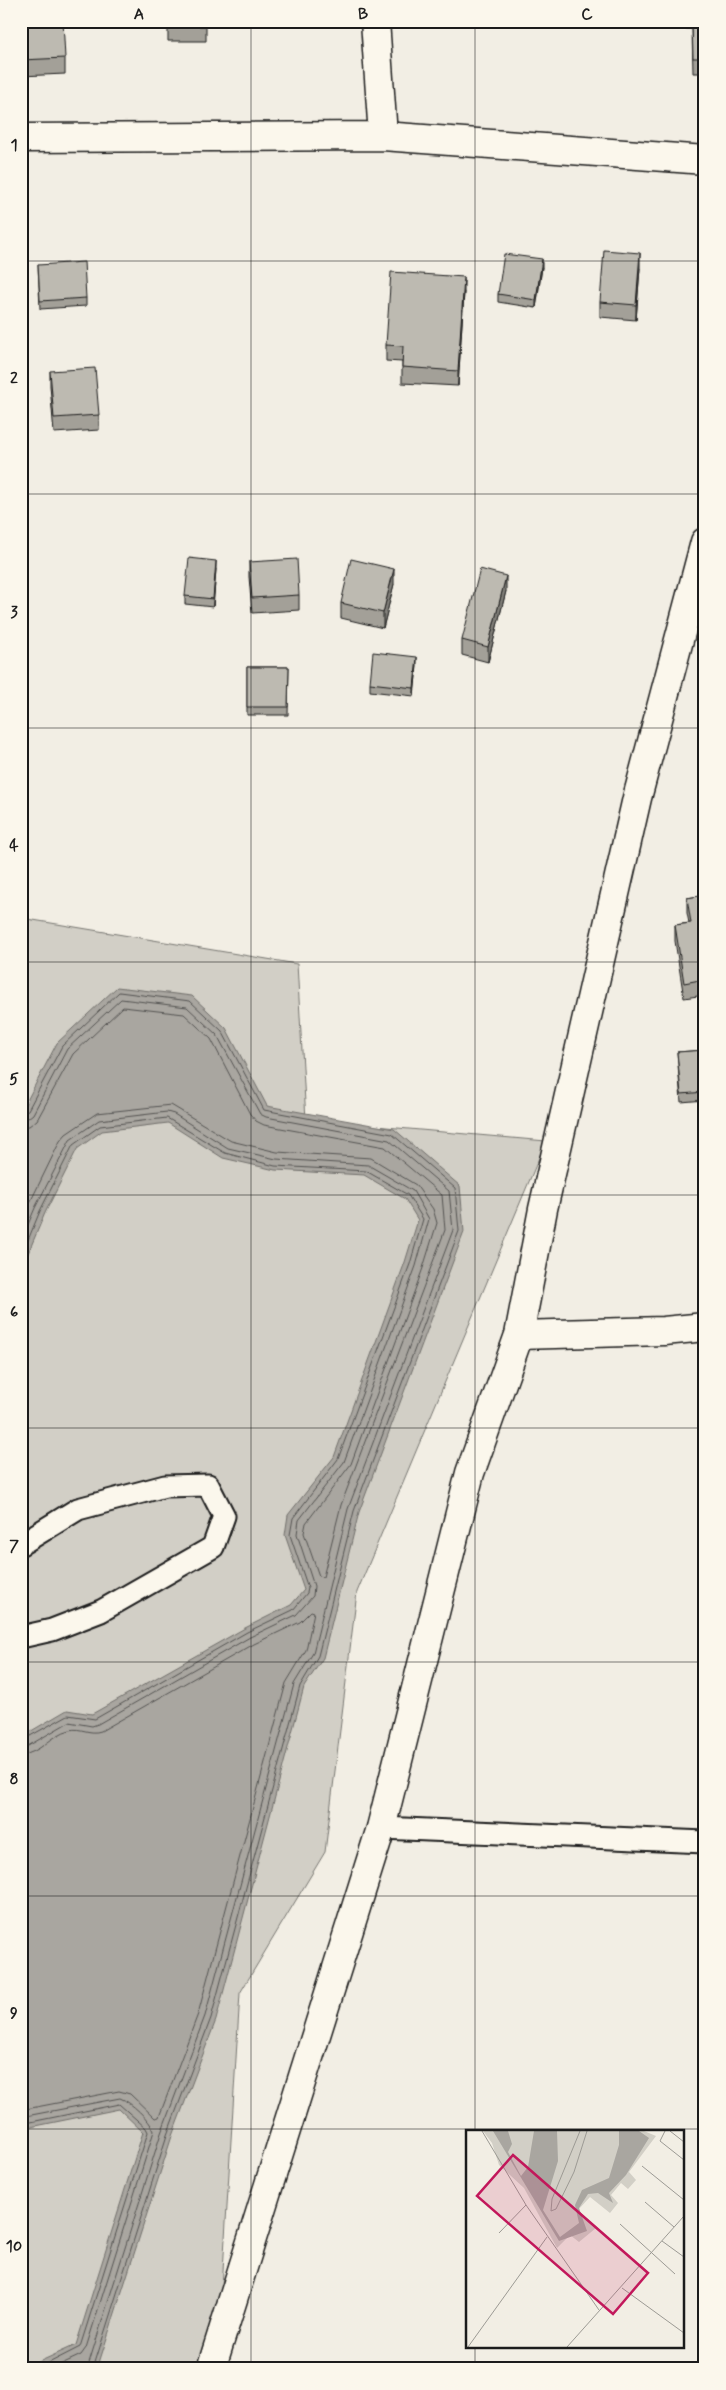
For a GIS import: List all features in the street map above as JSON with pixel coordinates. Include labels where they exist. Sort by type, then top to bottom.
[{"type":"street","points":[[375,21],[383,136]]},
{"type":"street","points":[[21,138],[383,136],[705,160]]},
{"type":"street","points":[[210,2369],[381,1828],[470,1472],[519,1335],[544,1209],[637,798],[705,542]]},
{"type":"street","points":[[519,1335],[664,1331],[705,1327]]},
{"type":"lane","points":[[21,1544],[78,1508],[165,1486],[208,1485],[224,1516],[213,1547],[101,1611],[52,1630],[21,1637]]},
{"type":"lane","points":[[381,1828],[705,1842]]},
{"type":"shaded area","points":[[21,918],[297,964],[306,1120],[546,1141],[357,1592],[325,1852],[240,1993],[217,2369],[21,2369]]},
{"type":"water","points":[[117,987],[192,996],[226,1028],[267,1106],[394,1129],[460,1186],[464,1232],[359,1512],[323,1658],[304,1687],[216,2020],[172,2136],[97,2369],[31,2369],[32,2365],[76,2345],[143,2132],[119,2109],[21,2129],[21,1737],[67,1710],[92,1714],[245,1628],[291,1605],[304,1590],[285,1535],[288,1515],[334,1457],[405,1262],[418,1220],[405,1199],[364,1175],[275,1170],[223,1158],[168,1123],[102,1131],[77,1149],[45,1213],[21,1270],[21,1112],[57,1043]]},
{"type":"building","points":[[21,21],[63,21],[65,58],[21,60]]},
{"type":"building","points":[[168,21],[206,21],[206,26],[168,26]]},
{"type":"building","points":[[692,21],[705,21],[705,58],[693,58]]},
{"type":"building","points":[[604,250],[640,253],[636,305],[600,302]]},
{"type":"building","points":[[504,254],[542,259],[536,300],[498,294]]},
{"type":"building","points":[[84,262],[86,298],[40,301],[38,265]]},
{"type":"building","points":[[391,272],[464,277],[458,371],[402,367],[403,346],[386,345]]},
{"type":"building","points":[[95,368],[99,415],[54,418],[50,371]]},
{"type":"building","points":[[189,558],[216,561],[213,599],[185,596]]},
{"type":"building","points":[[297,559],[299,595],[252,598],[249,562]]},
{"type":"building","points":[[351,559],[394,569],[383,613],[341,603]]},
{"type":"building","points":[[480,569],[506,576],[488,647],[462,640]]},
{"type":"building","points":[[373,652],[417,657],[414,688],[370,683]]},
{"type":"building","points":[[247,667],[289,667],[288,707],[247,707]]},
{"type":"building","points":[[705,895],[705,979],[684,983],[675,925],[691,923],[687,898]]},
{"type":"building","points":[[705,1050],[705,1092],[681,1094],[677,1052]]}]
